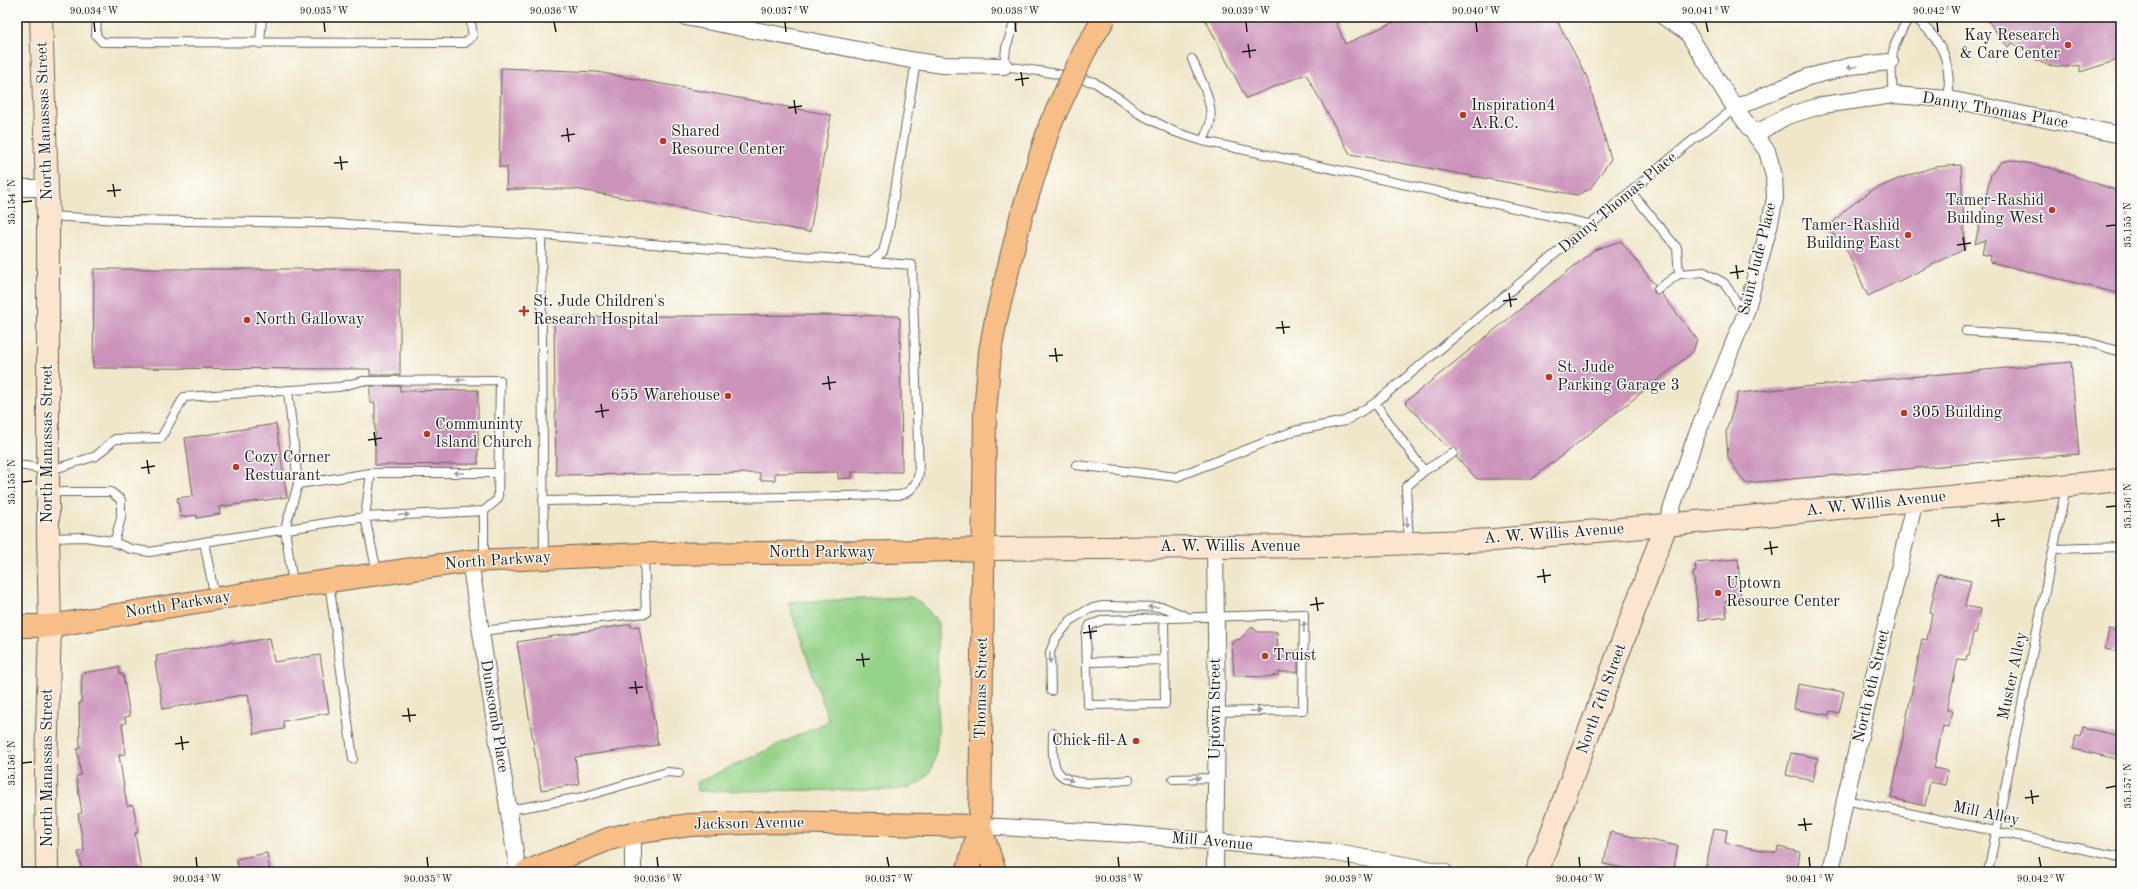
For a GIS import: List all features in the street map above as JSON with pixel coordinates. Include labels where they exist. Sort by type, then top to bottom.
[{"type":"main road","name":"Thomas Street","points":[[967,872],[980,826],[985,414],[990,352],[1021,217],[1050,125],[1084,52],[1105,17]]},
{"type":"main road","name":"North Parkway","points":[[17,626],[50,626],[294,586],[477,561],[644,554],[887,552],[984,549]]},
{"type":"main road","name":"Jackson Avenue","points":[[526,872],[586,847],[633,833],[690,825],[774,822],[980,826]]},
{"type":"main road","name":"Thomas Street","points":[[980,826],[994,872]]},
{"type":"street","name":"North Manassas Street","points":[[41,17],[48,188],[48,538],[50,626],[46,765],[47,872]]},
{"type":"street","points":[[685,17],[916,61],[943,65],[1004,66]]},
{"type":"street","name":"Saint Jude Place","points":[[1664,17],[1687,32],[1735,108],[1755,134],[1766,152],[1774,176],[1775,198],[1769,227],[1745,315],[1695,439],[1666,526]]},
{"type":"street","name":"Danny Thomas Place","points":[[1735,108],[1808,77],[1851,66],[1890,62]]},
{"type":"street","name":"Danny Thomas Place","points":[[1755,134],[1786,116],[1823,105],[1893,95],[1949,99],[2121,135]]},
{"type":"street","points":[[17,188],[48,188]]},
{"type":"street","name":"A. W. Willis Avenue","points":[[984,549],[1333,546],[1494,540],[1666,526],[2121,480]]},
{"type":"street","name":"North 6th Street","points":[[1831,872],[1846,800],[1915,500]]},
{"type":"street","name":"North 7th Street","points":[[1538,872],[1666,526]]},
{"type":"street","name":"Uptown Street","points":[[1215,547],[1217,712],[1215,872]]},
{"type":"street","name":"Dunscomb Place","points":[[477,561],[481,631],[518,872]]},
{"type":"street","name":"Mill Avenue","points":[[980,826],[1126,834],[1331,852],[1444,872]]},
{"type":"street","points":[[633,833],[633,872]]},
{"type":"lane","points":[[97,17],[96,35],[102,42],[260,44],[465,43],[473,36],[470,17]]},
{"type":"lane","points":[[260,44],[262,17]]},
{"type":"lane","points":[[1016,17],[1006,48],[1004,66],[1052,72],[1094,82],[1138,113],[1175,132],[1203,141],[1593,225]]},
{"type":"lane","points":[[1893,95],[1890,62],[1898,34],[1910,17]]},
{"type":"lane","points":[[1914,17],[1929,29],[1942,49],[1949,72],[1949,99]]},
{"type":"lane","points":[[1192,59],[1204,86],[1209,106],[1210,124],[1203,141]]},
{"type":"lane","points":[[872,261],[883,252],[889,228],[916,61]]},
{"type":"lane","name":"Danny Thomas Place","points":[[1076,465],[1176,477],[1294,431],[1345,421],[1375,403],[1632,193],[1688,144],[1735,108]]},
{"type":"lane","points":[[1632,193],[1677,248],[1679,274]]},
{"type":"lane","points":[[48,216],[119,220],[327,223],[541,235],[912,265],[919,473],[918,479],[911,490],[900,495],[543,501]]},
{"type":"lane","points":[[541,235],[544,558]]},
{"type":"lane","points":[[1658,289],[1679,274],[1704,272],[1724,283],[1745,315]]},
{"type":"lane","points":[[1966,332],[2074,338],[2121,352]]},
{"type":"lane","points":[[17,466],[26,466],[48,471],[96,456],[115,439],[161,438],[184,396],[339,387],[362,381],[500,380],[498,499],[484,511],[365,517],[150,552],[131,549],[114,543],[84,537],[48,538]]},
{"type":"lane","points":[[288,390],[298,484],[285,529],[294,586]]},
{"type":"lane","points":[[1375,403],[1424,471]]},
{"type":"lane","points":[[1409,543],[1406,487],[1424,471],[1453,453]]},
{"type":"lane","points":[[298,484],[371,473],[498,473]]},
{"type":"lane","points":[[371,473],[365,517],[378,574]]},
{"type":"lane","name":"Muster Alley","points":[[1988,872],[1995,830],[2067,486]]},
{"type":"lane","points":[[48,492],[111,492],[121,500],[121,518],[114,543]]},
{"type":"lane","points":[[477,561],[484,511]]},
{"type":"lane","points":[[204,542],[216,599]]},
{"type":"lane","points":[[2054,549],[2121,547]]},
{"type":"lane","points":[[481,631],[646,613],[644,554]]},
{"type":"lane","points":[[329,581],[353,759]]},
{"type":"lane","points":[[1052,691],[1050,652],[1056,638],[1071,620],[1089,609],[1103,606],[1163,607],[1190,618]]},
{"type":"lane","points":[[1164,618],[1166,704],[1088,705],[1086,634],[1090,625],[1104,620],[1164,618],[1190,618],[1304,614],[1303,710],[1217,712]]},
{"type":"lane","points":[[1087,662],[1164,660]]},
{"type":"lane","points":[[1053,733],[1054,759],[1057,772],[1066,780],[1077,783],[1129,780]]},
{"type":"lane","points":[[509,810],[583,797],[667,772],[679,773]]},
{"type":"lane","points":[[1173,779],[1216,778]]},
{"type":"lane","name":"Mill Alley","points":[[1846,800],[2121,857]]},
{"type":"green space","points":[[911,597],[932,615],[937,622],[938,628],[937,745],[931,769],[918,784],[907,788],[887,790],[697,791],[696,783],[829,721],[788,602]]},
{"type":"building","name":"Inspiration4 A.R.C.","points":[[1204,17],[1334,17],[1345,44],[1405,17],[1555,17],[1587,77],[1611,159],[1590,189],[1577,195],[1350,154],[1306,74],[1246,98]]},
{"type":"building","name":"Kay Research & Care Center","points":[[1985,17],[2121,17],[2121,59],[2080,72],[2080,65],[2066,67],[2047,65],[2030,57],[2013,43],[2008,47]]},
{"type":"building","name":"Shared Resource Center","points":[[501,68],[597,72],[831,115],[810,232],[575,189],[506,189],[507,167],[499,167]]},
{"type":"building","name":"Tamer-Rashid Building West","points":[[2012,160],[2051,168],[2121,192],[2121,294],[1990,262],[1991,256],[1982,254],[1985,240],[1975,244],[1991,174],[2001,162]]},
{"type":"building","name":"Tamer-Rashid Building East","points":[[1961,165],[1965,249],[1868,296],[1844,244],[1827,229],[1845,210],[1871,191],[1898,179],[1934,167]]},
{"type":"building","name":"St. Jude Parking Garage 3","points":[[1621,241],[1655,285],[1653,289],[1654,292],[1658,294],[1661,293],[1697,339],[1693,352],[1532,479],[1477,479],[1456,457],[1457,450],[1453,448],[1449,449],[1405,402],[1594,250]]},
{"type":"building","name":"North Galloway","points":[[94,269],[400,269],[400,375],[370,375],[370,369],[93,368]]},
{"type":"building","name":"655 Warehouse","points":[[822,315],[898,316],[898,318],[900,318],[902,472],[852,472],[852,478],[838,479],[838,472],[775,473],[775,480],[760,480],[760,473],[556,475],[554,319],[557,319],[557,317]]},
{"type":"building","name":"305 Building","points":[[2071,362],[2079,454],[1745,483],[1728,458],[1726,432],[1738,393]]},
{"type":"building","name":"Communinty Island Church","points":[[370,386],[400,386],[400,391],[478,390],[478,464],[375,465],[375,403],[370,403]]},
{"type":"building","name":"Cozy Corner Restuarant","points":[[276,424],[287,497],[219,507],[220,514],[197,518],[197,515],[181,517],[177,498],[193,496],[185,438]]},
{"type":"building","name":"Uptown Resource Center","points":[[1738,559],[1741,600],[1725,601],[1727,617],[1699,620],[1693,572],[1696,572],[1695,563]]},
{"type":"building","points":[[1938,574],[1971,581],[1965,606],[1981,609],[1976,633],[1973,633],[1969,655],[1967,655],[1966,660],[1958,659],[1947,710],[1953,711],[1949,727],[1943,726],[1934,768],[1948,771],[1945,785],[1930,782],[1925,806],[1891,798],[1922,639],[1927,640],[1932,613],[1930,612]]},
{"type":"building","points":[[631,624],[631,627],[639,626],[658,745],[575,757],[579,784],[541,790],[517,642]]},
{"type":"building","name":"Truist","points":[[1252,627],[1258,632],[1277,632],[1278,652],[1298,651],[1298,672],[1278,672],[1278,675],[1265,677],[1234,676],[1232,641],[1240,639]]},
{"type":"building","points":[[2109,629],[2121,632],[2121,652],[2105,649]]},
{"type":"building","points":[[270,638],[274,662],[320,655],[329,713],[283,721],[284,729],[254,734],[248,694],[163,709],[155,662],[157,662],[156,656],[232,642],[233,644]]},
{"type":"building","points":[[119,667],[120,674],[123,674],[130,716],[125,717],[126,723],[122,724],[126,754],[119,755],[127,806],[133,805],[138,833],[135,833],[141,870],[128,872],[82,872],[78,852],[84,851],[78,814],[82,813],[76,776],[81,775],[77,749],[80,748],[79,703],[81,703],[82,673]]},
{"type":"building","points":[[1798,684],[1844,692],[1839,713],[1830,711],[1829,715],[1794,709]]},
{"type":"building","points":[[2083,728],[2121,736],[2121,760],[2073,749],[2076,736],[2081,737]]},
{"type":"building","points":[[1791,753],[1818,758],[1813,781],[1786,775]]},
{"type":"building","points":[[1714,828],[1727,830],[1725,843],[1777,853],[1778,847],[1800,852],[1797,872],[1705,872]]},
{"type":"building","points":[[1610,832],[1678,846],[1673,872],[1642,872],[1604,864]]},
{"type":"building","points":[[267,853],[270,872],[239,872],[236,859]]},
{"type":"place","name":"Kay Research & Care Center","points":[[2068,45]]},
{"type":"place","name":"Inspiration4 A.R.C.","points":[[1463,115]]},
{"type":"place","name":"Shared Resource Center","points":[[663,141]]},
{"type":"place","name":"Tamer-Rashid Building West","points":[[2052,210]]},
{"type":"place","name":"Tamer-Rashid Building East","points":[[1908,235]]},
{"type":"place","name":"St. Jude Children's Research Hospital","points":[[524,311]]},
{"type":"place","name":"North Galloway","points":[[247,320]]},
{"type":"place","name":"St. Jude Parking Garage 3","points":[[1549,377]]},
{"type":"place","name":"655 Warehouse","points":[[728,396]]},
{"type":"place","name":"305 Building","points":[[1904,413]]},
{"type":"place","name":"Communinty Island Church","points":[[427,434]]},
{"type":"place","name":"Cozy Corner Restuarant","points":[[236,467]]},
{"type":"place","name":"Uptown Resource Center","points":[[1718,593]]},
{"type":"place","name":"Truist","points":[[1265,656]]},
{"type":"place","name":"Chick-fil-A","points":[[1136,741]]}]
